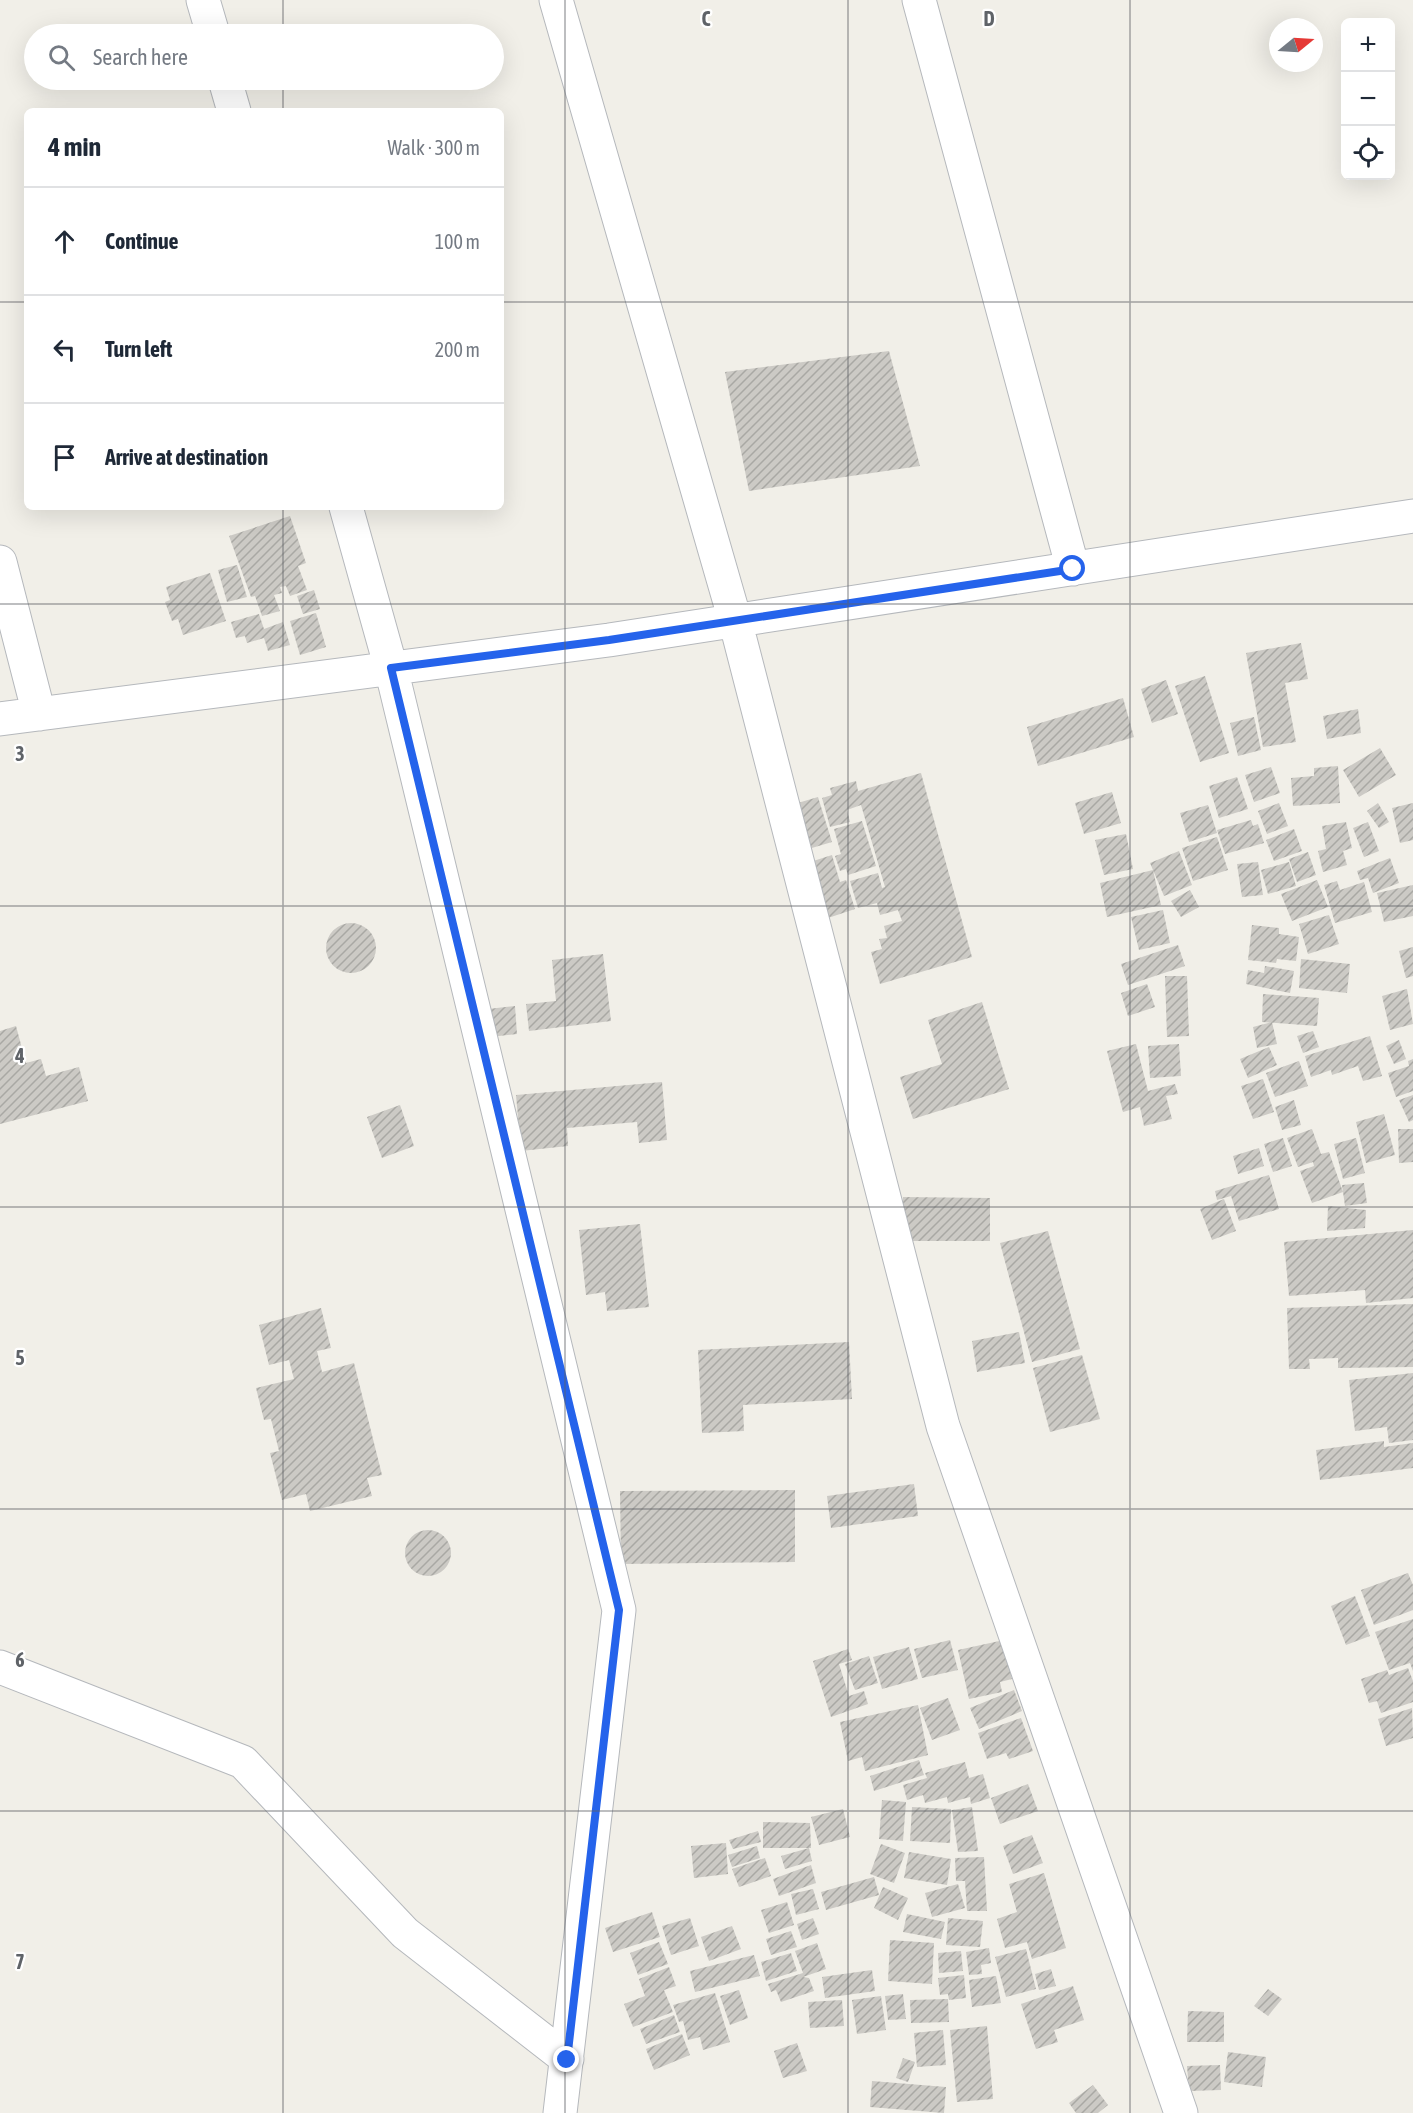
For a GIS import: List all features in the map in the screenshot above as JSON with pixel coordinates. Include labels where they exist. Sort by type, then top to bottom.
[{"type":"street","points":[[203,0],[210,24]]},
{"type":"street","points":[[556,0],[735,621],[943,1426],[1181,2113]]},
{"type":"street","points":[[919,0],[1073,569]]},
{"type":"street","points":[[228,90],[233,108]]},
{"type":"street","points":[[347,510],[391,668],[619,1610],[561,2113]]},
{"type":"street","points":[[0,719],[735,621],[1073,569],[1411,525]]},
{"type":"street","points":[[0,562],[39,714]]},
{"type":"street","points":[[0,1666],[243,1762],[405,1933],[567,2060]]},
{"type":"building","points":[[889,351],[920,466],[749,491],[725,372]]},
{"type":"building","points":[[290,516],[306,563],[298,566],[307,590],[290,596],[286,586],[280,587],[282,593],[274,595],[280,611],[262,616],[255,596],[251,597],[229,536]]},
{"type":"building","points":[[237,565],[247,597],[227,602],[218,570]]},
{"type":"building","points":[[210,573],[226,621],[183,635],[178,619],[172,621],[165,602],[170,600],[166,587]]},
{"type":"building","points":[[314,590],[320,609],[303,614],[297,596]]},
{"type":"building","points":[[316,613],[326,647],[300,655],[290,621]]},
{"type":"building","points":[[259,614],[264,629],[283,622],[290,645],[268,651],[264,638],[247,643],[245,636],[236,638],[231,622]]},
{"type":"building","points":[[1301,643],[1308,679],[1285,683],[1296,742],[1263,747],[1246,653]]},
{"type":"building","points":[[1205,676],[1229,753],[1200,762],[1175,686]]},
{"type":"building","points":[[1166,680],[1178,714],[1152,723],[1141,689]]},
{"type":"building","points":[[1123,698],[1134,737],[1038,766],[1027,727]]},
{"type":"building","points":[[1358,709],[1361,733],[1327,739],[1323,716]]},
{"type":"building","points":[[1254,717],[1261,750],[1238,756],[1230,723]]},
{"type":"building","points":[[1380,748],[1396,775],[1359,797],[1343,770]]},
{"type":"building","points":[[1338,766],[1340,803],[1293,806],[1291,778],[1314,776],[1314,768]]},
{"type":"building","points":[[1271,767],[1280,793],[1254,802],[1245,775]]},
{"type":"building","points":[[921,773],[972,957],[880,984],[871,952],[882,949],[879,939],[887,938],[884,926],[902,921],[898,910],[880,915],[877,903],[858,908],[850,881],[878,873],[882,888],[885,887],[861,805],[847,810],[850,822],[830,827],[822,798],[832,795],[830,788],[856,781],[858,791]]},
{"type":"building","points":[[1237,777],[1248,809],[1219,818],[1209,786]]},
{"type":"building","points":[[1112,792],[1121,823],[1084,834],[1075,803]]},
{"type":"building","points":[[818,797],[832,842],[805,850],[791,805]]},
{"type":"building","points":[[1279,803],[1288,826],[1267,834],[1258,811]]},
{"type":"building","points":[[1378,803],[1389,822],[1379,828],[1367,811]]},
{"type":"building","points":[[1413,803],[1413,840],[1400,843],[1392,808]]},
{"type":"building","points":[[1208,805],[1217,833],[1189,842],[1180,813]]},
{"type":"building","points":[[1251,820],[1253,826],[1258,824],[1264,843],[1225,854],[1217,830]]},
{"type":"building","points":[[862,821],[876,866],[848,875],[846,869],[840,871],[835,856],[841,854],[834,829]]},
{"type":"building","points":[[1346,822],[1352,848],[1343,851],[1347,865],[1323,872],[1318,851],[1326,849],[1322,826]]},
{"type":"building","points":[[1368,822],[1379,851],[1364,857],[1353,828]]},
{"type":"building","points":[[1294,829],[1302,851],[1274,861],[1266,840]]},
{"type":"building","points":[[1126,834],[1133,869],[1104,875],[1095,840]]},
{"type":"building","points":[[1217,837],[1228,870],[1193,881],[1182,848]]},
{"type":"building","points":[[1179,851],[1192,885],[1164,896],[1150,863]]},
{"type":"building","points":[[1308,852],[1316,875],[1297,882],[1289,859]]},
{"type":"building","points":[[832,855],[840,882],[846,880],[855,909],[822,920],[804,864]]},
{"type":"building","points":[[1390,858],[1399,883],[1373,893],[1368,878],[1360,880],[1357,871]]},
{"type":"building","points":[[1258,862],[1263,895],[1242,897],[1237,864]]},
{"type":"building","points":[[1289,862],[1296,886],[1268,894],[1261,870]]},
{"type":"building","points":[[1153,870],[1161,905],[1107,917],[1100,883]]},
{"type":"building","points":[[1317,880],[1328,907],[1292,921],[1281,894]]},
{"type":"building","points":[[1337,881],[1340,890],[1364,882],[1372,912],[1335,923],[1324,885]]},
{"type":"building","points":[[1413,885],[1413,916],[1384,922],[1377,893]]},
{"type":"building","points":[[1190,890],[1199,907],[1181,917],[1171,901]]},
{"type":"building","points":[[1163,910],[1170,943],[1139,950],[1131,917]]},
{"type":"building","points":[[1329,915],[1339,944],[1308,954],[1299,924]]},
{"type":"building","points":[[346,923],[356,923],[369,930],[376,943],[376,953],[369,966],[356,973],[346,973],[337,969],[330,962],[326,953],[326,943],[330,934],[337,927]]},
{"type":"building","points":[[1252,925],[1279,928],[1279,934],[1299,937],[1296,961],[1277,959],[1276,963],[1248,960]]},
{"type":"building","points":[[1178,945],[1185,966],[1128,985],[1121,964]]},
{"type":"building","points":[[1413,947],[1413,976],[1406,978],[1399,951]]},
{"type":"building","points":[[603,954],[611,1021],[529,1031],[526,1004],[556,1001],[552,960]]},
{"type":"building","points":[[1301,959],[1350,964],[1347,993],[1299,988]]},
{"type":"building","points":[[1265,966],[1294,971],[1290,993],[1246,984],[1248,970],[1264,973]]},
{"type":"building","points":[[1165,976],[1187,976],[1189,1036],[1167,1037]]},
{"type":"building","points":[[1147,984],[1155,1007],[1128,1016],[1121,993]]},
{"type":"building","points":[[1407,989],[1413,1024],[1390,1030],[1382,996]]},
{"type":"building","points":[[1263,994],[1319,998],[1317,1026],[1262,1022]]},
{"type":"building","points":[[982,1002],[1009,1089],[913,1119],[900,1077],[942,1064],[928,1020]]},
{"type":"building","points":[[515,1006],[517,1034],[490,1037],[488,1009]]},
{"type":"building","points":[[1272,1022],[1277,1044],[1257,1048],[1253,1027]]},
{"type":"building","points":[[16,1026],[26,1063],[41,1059],[46,1076],[79,1067],[88,1101],[0,1124],[0,1031]]},
{"type":"building","points":[[1313,1031],[1319,1047],[1303,1053],[1297,1036]]},
{"type":"building","points":[[1370,1036],[1382,1076],[1363,1081],[1358,1066],[1332,1075],[1331,1070],[1311,1077],[1305,1056]]},
{"type":"building","points":[[1399,1040],[1406,1059],[1394,1064],[1386,1046]]},
{"type":"building","points":[[1136,1044],[1148,1091],[1175,1084],[1178,1094],[1166,1096],[1172,1119],[1144,1126],[1140,1107],[1123,1112],[1107,1051]]},
{"type":"building","points":[[1179,1044],[1181,1076],[1150,1078],[1148,1046]]},
{"type":"building","points":[[1269,1047],[1277,1065],[1248,1078],[1240,1059]]},
{"type":"building","points":[[1413,1059],[1413,1091],[1396,1097],[1388,1073],[1409,1066],[1408,1061]]},
{"type":"building","points":[[1299,1061],[1308,1086],[1275,1097],[1266,1073]]},
{"type":"building","points":[[1263,1079],[1274,1112],[1253,1119],[1241,1086]]},
{"type":"building","points":[[662,1082],[667,1140],[639,1143],[637,1122],[567,1128],[568,1146],[521,1151],[516,1095]]},
{"type":"building","points":[[1413,1095],[1413,1120],[1409,1122],[1399,1100]]},
{"type":"building","points":[[1294,1100],[1301,1125],[1282,1130],[1275,1107]]},
{"type":"building","points":[[400,1105],[414,1146],[382,1158],[367,1117]]},
{"type":"building","points":[[1384,1114],[1395,1155],[1366,1163],[1356,1122]]},
{"type":"building","points":[[1312,1129],[1321,1154],[1329,1152],[1343,1192],[1312,1203],[1300,1171],[1314,1166],[1313,1162],[1298,1167],[1287,1138]]},
{"type":"building","points":[[1398,1129],[1413,1129],[1413,1162],[1399,1163]]},
{"type":"building","points":[[1283,1138],[1292,1166],[1273,1172],[1264,1144]]},
{"type":"building","points":[[1356,1138],[1365,1173],[1343,1179],[1334,1144]]},
{"type":"building","points":[[1259,1148],[1264,1166],[1238,1174],[1233,1156]]},
{"type":"building","points":[[1269,1175],[1279,1209],[1239,1221],[1231,1196],[1217,1200],[1215,1191]]},
{"type":"building","points":[[1364,1183],[1367,1203],[1345,1206],[1342,1185]]},
{"type":"building","points":[[903,1197],[990,1198],[990,1241],[902,1241]]},
{"type":"building","points":[[1224,1199],[1236,1231],[1212,1240],[1200,1209]]},
{"type":"building","points":[[1328,1206],[1366,1210],[1365,1228],[1327,1231]]},
{"type":"building","points":[[640,1224],[649,1307],[607,1311],[605,1292],[586,1295],[579,1230]]},
{"type":"building","points":[[1413,1230],[1413,1298],[1366,1303],[1365,1290],[1289,1296],[1284,1242]]},
{"type":"building","points":[[1048,1231],[1080,1349],[1032,1362],[1000,1243]]},
{"type":"building","points":[[1413,1304],[1413,1367],[1338,1368],[1338,1358],[1309,1359],[1310,1369],[1289,1369],[1287,1308]]},
{"type":"building","points":[[321,1308],[331,1348],[317,1351],[322,1372],[354,1363],[382,1475],[367,1478],[372,1496],[310,1511],[306,1494],[282,1500],[270,1453],[279,1451],[271,1419],[264,1420],[256,1388],[294,1379],[289,1360],[269,1365],[259,1325]]},
{"type":"building","points":[[1019,1332],[1025,1363],[977,1372],[972,1341]]},
{"type":"building","points":[[849,1342],[852,1399],[743,1405],[744,1431],[702,1433],[698,1350]]},
{"type":"building","points":[[1082,1355],[1100,1419],[1050,1432],[1033,1368]]},
{"type":"building","points":[[1413,1373],[1413,1440],[1389,1443],[1387,1427],[1355,1431],[1349,1380]]},
{"type":"building","points":[[1384,1441],[1384,1447],[1413,1443],[1413,1468],[1320,1480],[1316,1450]]},
{"type":"building","points":[[914,1484],[918,1516],[831,1528],[827,1496]]},
{"type":"building","points":[[795,1490],[795,1562],[621,1564],[620,1491]]},
{"type":"building","points":[[428,1530],[444,1537],[451,1553],[444,1569],[428,1576],[412,1569],[405,1553],[412,1537]]},
{"type":"building","points":[[1408,1573],[1413,1585],[1413,1610],[1374,1625],[1361,1590]]},
{"type":"building","points":[[1355,1596],[1370,1636],[1346,1645],[1331,1606]]},
{"type":"building","points":[[1413,1619],[1413,1671],[1410,1663],[1389,1670],[1375,1632]]},
{"type":"building","points":[[950,1640],[958,1670],[922,1678],[914,1649]]},
{"type":"building","points":[[1004,1640],[1012,1679],[1000,1682],[1002,1692],[969,1699],[958,1650]]},
{"type":"building","points":[[909,1647],[918,1679],[882,1689],[873,1657]]},
{"type":"building","points":[[848,1649],[852,1660],[839,1664],[849,1696],[864,1691],[868,1704],[831,1717],[813,1661]]},
{"type":"building","points":[[869,1656],[878,1683],[855,1690],[845,1664]]},
{"type":"building","points":[[1408,1668],[1413,1681],[1413,1702],[1381,1713],[1377,1701],[1369,1703],[1361,1679],[1387,1670],[1389,1675]]},
{"type":"building","points":[[1014,1690],[1022,1711],[979,1729],[970,1708]]},
{"type":"building","points":[[948,1698],[960,1730],[932,1740],[920,1708]]},
{"type":"building","points":[[918,1705],[928,1755],[865,1771],[862,1757],[848,1761],[840,1722]]},
{"type":"building","points":[[1412,1708],[1413,1738],[1386,1746],[1378,1719]]},
{"type":"building","points":[[1021,1718],[1033,1751],[1009,1759],[1006,1753],[987,1759],[978,1733]]},
{"type":"building","points":[[919,1760],[924,1775],[874,1791],[870,1776]]},
{"type":"building","points":[[965,1762],[969,1778],[983,1774],[990,1798],[971,1804],[970,1797],[948,1803],[947,1797],[925,1803],[923,1795],[907,1800],[903,1785],[927,1778],[925,1773]]},
{"type":"building","points":[[1028,1784],[1038,1811],[1000,1824],[991,1798]]},
{"type":"building","points":[[882,1800],[906,1802],[903,1841],[879,1839]]},
{"type":"building","points":[[912,1807],[951,1809],[950,1843],[910,1841]]},
{"type":"building","points":[[972,1807],[978,1851],[958,1852],[952,1810]]},
{"type":"building","points":[[843,1809],[850,1837],[819,1845],[811,1817]]},
{"type":"building","points":[[763,1822],[810,1823],[811,1848],[763,1848]]},
{"type":"building","points":[[758,1831],[761,1842],[733,1849],[729,1840]]},
{"type":"building","points":[[1032,1835],[1043,1863],[1013,1874],[1003,1846]]},
{"type":"building","points":[[726,1843],[728,1874],[694,1878],[691,1846]]},
{"type":"building","points":[[881,1844],[905,1853],[894,1883],[870,1874]]},
{"type":"building","points":[[757,1846],[760,1858],[732,1867],[728,1855]]},
{"type":"building","points":[[809,1848],[812,1861],[785,1869],[781,1856]]},
{"type":"building","points":[[909,1852],[951,1859],[947,1885],[904,1878]]},
{"type":"building","points":[[984,1857],[987,1911],[967,1911],[965,1881],[956,1881],[955,1858]]},
{"type":"building","points":[[765,1858],[771,1876],[739,1887],[732,1869]]},
{"type":"building","points":[[811,1865],[816,1883],[779,1896],[773,1879]]},
{"type":"building","points":[[1044,1873],[1066,1948],[1032,1959],[1027,1942],[1005,1948],[997,1919],[1017,1912],[1009,1884]]},
{"type":"building","points":[[874,1877],[879,1895],[826,1910],[821,1892]]},
{"type":"building","points":[[958,1884],[965,1908],[932,1917],[925,1893]]},
{"type":"building","points":[[883,1887],[908,1898],[898,1920],[874,1908]]},
{"type":"building","points":[[813,1889],[819,1909],[796,1915],[791,1894]]},
{"type":"building","points":[[787,1902],[794,1925],[769,1933],[761,1910]]},
{"type":"building","points":[[652,1912],[660,1937],[613,1952],[605,1928]]},
{"type":"building","points":[[907,1914],[945,1922],[941,1939],[903,1932]]},
{"type":"building","points":[[690,1918],[699,1946],[671,1955],[662,1926]]},
{"type":"building","points":[[813,1918],[819,1934],[802,1940],[797,1924]]},
{"type":"building","points":[[948,1918],[983,1921],[980,1947],[946,1945]]},
{"type":"building","points":[[732,1926],[741,1949],[709,1961],[701,1937]]},
{"type":"building","points":[[791,1931],[797,1947],[771,1955],[766,1939]]},
{"type":"building","points":[[890,1940],[934,1943],[932,1984],[888,1981]]},
{"type":"building","points":[[659,1942],[668,1964],[638,1975],[630,1953]]},
{"type":"building","points":[[817,1943],[826,1969],[803,1977],[809,1978],[814,1991],[781,2002],[776,1990],[771,1992],[768,1984],[803,1973],[795,1951]]},
{"type":"building","points":[[989,1948],[991,1963],[981,1965],[982,1974],[969,1975],[966,1952]]},
{"type":"building","points":[[1026,1949],[1036,1989],[1006,1997],[995,1957]]},
{"type":"building","points":[[961,1951],[963,1971],[939,1973],[938,1953]]},
{"type":"building","points":[[791,1953],[797,1971],[766,1981],[761,1962]]},
{"type":"building","points":[[754,1955],[760,1976],[695,1992],[690,1971]]},
{"type":"building","points":[[669,1967],[676,1986],[664,1990],[673,2012],[633,2027],[624,2004],[645,1996],[639,1979]]},
{"type":"building","points":[[1051,1969],[1056,1986],[1039,1990],[1035,1974]]},
{"type":"building","points":[[872,1970],[875,1991],[825,1998],[822,1977]]},
{"type":"building","points":[[964,1975],[966,1998],[949,2000],[948,1994],[940,1995],[938,1978]]},
{"type":"building","points":[[996,1976],[1001,2003],[972,2007],[969,1980]]},
{"type":"building","points":[[1073,1986],[1084,2020],[1054,2030],[1058,2042],[1036,2049],[1021,2004]]},
{"type":"building","points":[[1268,1989],[1282,1999],[1268,2016],[1254,2006]]},
{"type":"building","points":[[739,1990],[748,2018],[730,2025],[720,1996]]},
{"type":"building","points":[[715,1993],[730,2042],[703,2050],[700,2037],[688,2040],[683,2021],[679,2022],[673,2005]]},
{"type":"building","points":[[903,1994],[906,2019],[888,2020],[885,1996]]},
{"type":"building","points":[[881,1996],[886,2030],[857,2034],[852,2000]]},
{"type":"building","points":[[948,1999],[949,2022],[911,2023],[910,2000]]},
{"type":"building","points":[[842,2000],[844,2026],[810,2028],[808,2002]]},
{"type":"building","points":[[1188,2011],[1224,2012],[1224,2042],[1187,2042]]},
{"type":"building","points":[[674,2015],[680,2032],[646,2044],[640,2029]]},
{"type":"building","points":[[987,2026],[993,2099],[957,2102],[950,2030]]},
{"type":"building","points":[[943,2030],[946,2065],[917,2067],[914,2033]]},
{"type":"building","points":[[682,2034],[690,2055],[654,2070],[646,2049]]},
{"type":"building","points":[[797,2043],[807,2071],[783,2078],[774,2051]]},
{"type":"building","points":[[1228,2052],[1266,2057],[1262,2087],[1224,2082]]},
{"type":"building","points":[[903,2058],[915,2062],[908,2082],[896,2078]]},
{"type":"building","points":[[1220,2065],[1221,2090],[1189,2091],[1187,2066]]},
{"type":"building","points":[[872,2081],[946,2087],[944,2113],[870,2107]]},
{"type":"building","points":[[1093,2085],[1108,2105],[1098,2113],[1076,2113],[1069,2103]]},
{"type":"route","points":[[567,2060],[619,1610],[391,668],[609,640],[1073,569]]}]
